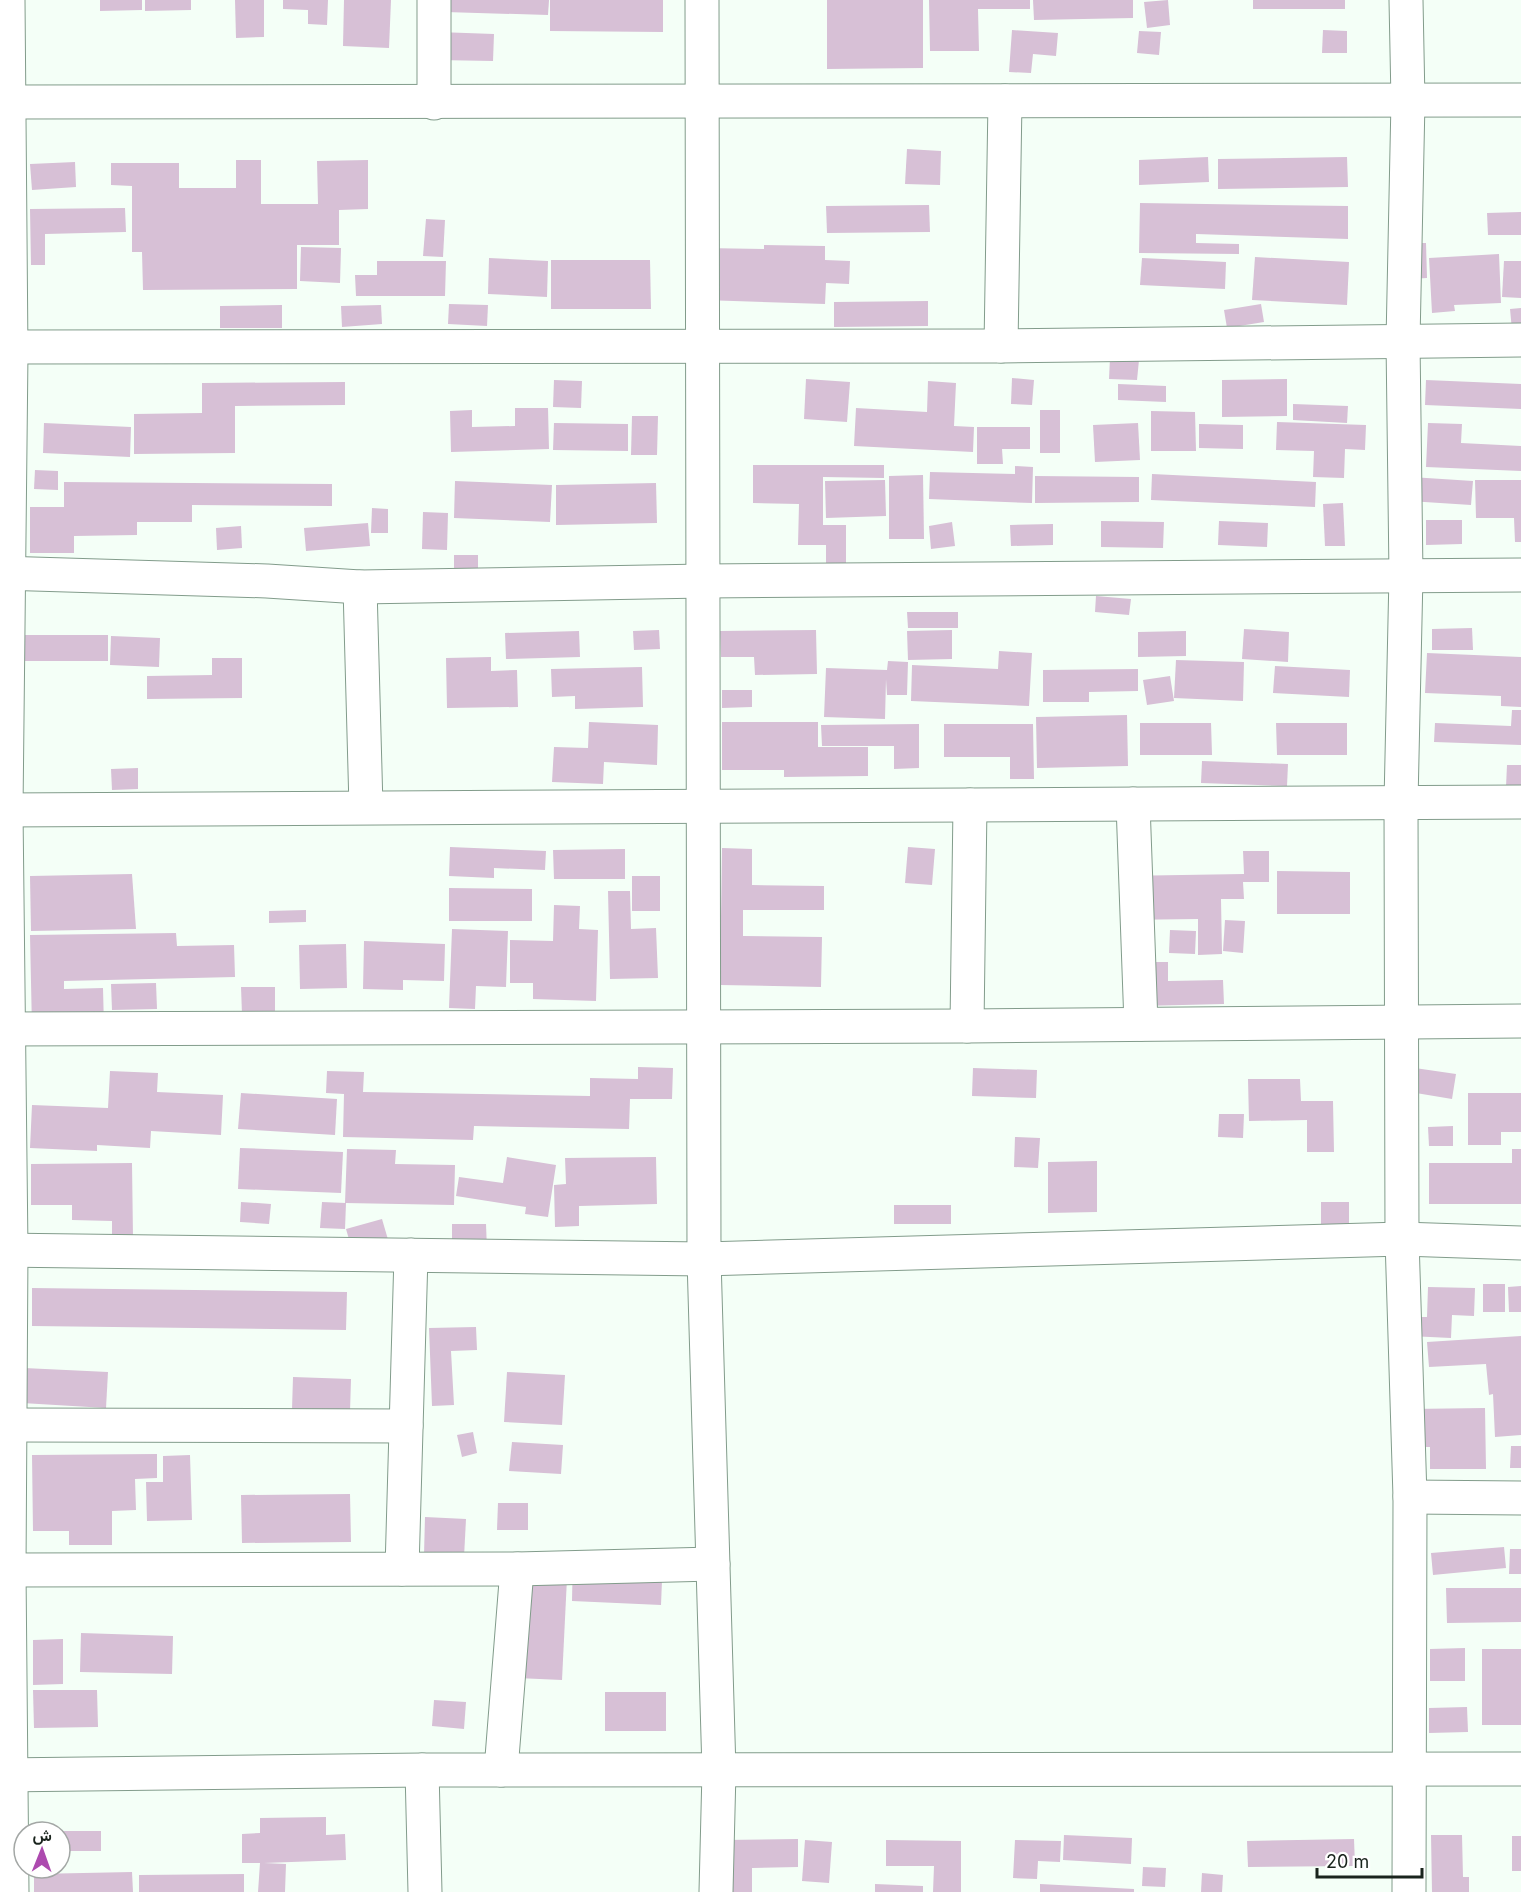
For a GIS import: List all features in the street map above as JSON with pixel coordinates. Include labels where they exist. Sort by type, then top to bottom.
[{"type":"street","points":[[8,0],[4,102],[3,810],[5,1250],[10,1425],[5,1506],[9,1570],[5,1775],[12,1892]]},
{"type":"street","points":[[434,0],[434,103]]},
{"type":"street","points":[[702,0],[701,346],[705,806],[705,1259],[719,1771],[716,1892]]},
{"type":"street","points":[[1406,0],[1408,101],[1402,341],[1406,575],[1401,802],[1402,1239],[1410,1497],[1409,1892]]},
{"type":"street","points":[[4,102],[1521,100]]},
{"type":"street","points":[[1001,346],[1005,101]]},
{"type":"street","points":[[4,347],[1001,346],[1521,340]]},
{"type":"street","points":[[5,573],[267,581],[360,587],[704,581],[1521,575]]},
{"type":"street","points":[[360,587],[366,807]]},
{"type":"street","points":[[3,810],[1521,802]]},
{"type":"street","points":[[1132,804],[1142,1024]]},
{"type":"street","points":[[967,1026],[970,805]]},
{"type":"street","points":[[5,1029],[1521,1022]]},
{"type":"street","points":[[5,1250],[705,1259],[1402,1239],[1521,1243]]},
{"type":"street","points":[[402,1569],[411,1255]]},
{"type":"street","points":[[10,1425],[406,1426]]},
{"type":"street","points":[[1410,1497],[1521,1498]]},
{"type":"street","points":[[9,1570],[516,1569],[713,1564]]},
{"type":"street","points":[[501,1770],[516,1569]]},
{"type":"street","points":[[5,1775],[422,1770],[1521,1769]]},
{"type":"street","points":[[422,1770],[425,1892]]},
{"type":"building","points":[[100,0],[142,0],[142,10],[100,11]]},
{"type":"building","points":[[145,0],[191,0],[191,10],[145,11]]},
{"type":"building","points":[[235,0],[264,0],[264,37],[236,38]]},
{"type":"building","points":[[283,0],[328,0],[327,25],[308,24],[308,10],[283,9]]},
{"type":"building","points":[[344,0],[391,0],[389,48],[343,46]]},
{"type":"building","points":[[446,0],[549,0],[548,15],[445,12]]},
{"type":"building","points":[[550,0],[663,0],[663,32],[550,31]]},
{"type":"building","points":[[827,0],[923,0],[923,68],[827,69]]},
{"type":"building","points":[[929,0],[1030,0],[1030,9],[978,9],[979,51],[930,51]]},
{"type":"building","points":[[1033,0],[1133,0],[1133,18],[1034,20]]},
{"type":"building","points":[[1168,0],[1170,25],[1147,28],[1144,2]]},
{"type":"building","points":[[1253,0],[1345,0],[1345,9],[1253,9]]},
{"type":"building","points":[[1012,30],[1058,33],[1056,56],[1033,54],[1031,73],[1009,72]]},
{"type":"building","points":[[1323,30],[1347,31],[1347,53],[1322,53]]},
{"type":"building","points":[[1139,31],[1161,32],[1159,55],[1137,53]]},
{"type":"building","points":[[438,32],[494,34],[493,61],[437,60]]},
{"type":"building","points":[[907,149],[941,151],[940,185],[905,184]]},
{"type":"building","points":[[1208,157],[1209,182],[1139,185],[1139,160]]},
{"type":"building","points":[[1347,157],[1348,187],[1218,189],[1218,159]]},
{"type":"building","points":[[236,160],[261,160],[261,204],[318,204],[317,161],[368,160],[368,209],[339,210],[339,245],[297,245],[297,289],[143,290],[142,252],[132,252],[132,186],[111,185],[111,163],[179,163],[179,188],[236,188]]},
{"type":"building","points":[[75,162],[76,187],[32,190],[30,164]]},
{"type":"building","points":[[1140,203],[1348,206],[1348,239],[1196,234],[1196,243],[1239,244],[1239,254],[1139,253]]},
{"type":"building","points":[[929,205],[930,232],[827,233],[826,206]]},
{"type":"building","points":[[125,208],[126,232],[45,234],[45,265],[31,265],[30,209]]},
{"type":"building","points":[[1521,212],[1521,235],[1488,235],[1487,213]]},
{"type":"building","points":[[426,219],[445,220],[443,257],[423,256]]},
{"type":"building","points":[[1410,243],[1426,243],[1427,278],[1410,279]]},
{"type":"building","points":[[764,245],[825,246],[825,260],[850,261],[849,284],[826,283],[825,304],[703,300],[704,248],[764,249]]},
{"type":"building","points":[[301,247],[341,248],[340,283],[300,281]]},
{"type":"building","points":[[1499,254],[1501,303],[1454,305],[1455,311],[1432,313],[1429,258]]},
{"type":"building","points":[[1255,257],[1349,262],[1347,305],[1252,300]]},
{"type":"building","points":[[489,258],[548,261],[547,297],[488,294]]},
{"type":"building","points":[[1142,258],[1226,262],[1225,289],[1140,285]]},
{"type":"building","points":[[551,260],[650,260],[651,309],[551,309]]},
{"type":"building","points":[[377,261],[446,261],[445,296],[356,296],[355,275],[377,275]]},
{"type":"building","points":[[1504,261],[1521,261],[1521,298],[1502,297]]},
{"type":"building","points":[[928,301],[928,326],[834,327],[834,302]]},
{"type":"building","points":[[449,304],[488,305],[487,326],[448,324]]},
{"type":"building","points":[[1261,304],[1264,322],[1227,328],[1224,310]]},
{"type":"building","points":[[282,305],[282,328],[220,328],[220,306]]},
{"type":"building","points":[[381,305],[382,324],[342,327],[341,306]]},
{"type":"building","points":[[1521,308],[1521,329],[1512,330],[1510,309]]},
{"type":"building","points":[[1110,358],[1139,360],[1137,380],[1109,379]]},
{"type":"building","points":[[1012,378],[1034,380],[1032,405],[1011,404]]},
{"type":"building","points":[[806,379],[850,382],[847,422],[804,419]]},
{"type":"building","points":[[1287,379],[1287,416],[1222,417],[1222,380]]},
{"type":"building","points":[[554,380],[582,381],[581,408],[553,407]]},
{"type":"building","points":[[1426,380],[1521,384],[1521,409],[1425,405]]},
{"type":"building","points":[[928,381],[956,383],[954,426],[974,427],[973,452],[854,446],[856,408],[927,412]]},
{"type":"building","points":[[345,382],[345,405],[235,406],[235,453],[134,454],[134,414],[202,413],[202,383]]},
{"type":"building","points":[[1118,384],[1166,386],[1166,402],[1118,400]]},
{"type":"building","points":[[1293,404],[1348,406],[1347,423],[1293,420]]},
{"type":"building","points":[[515,408],[548,408],[549,449],[451,452],[450,411],[472,410],[472,427],[515,426]]},
{"type":"building","points":[[1040,410],[1060,410],[1060,453],[1040,453]]},
{"type":"building","points":[[1151,411],[1195,412],[1196,451],[1151,451]]},
{"type":"building","points":[[632,416],[658,416],[657,455],[631,455]]},
{"type":"building","points":[[1277,422],[1366,425],[1365,450],[1345,449],[1344,478],[1313,477],[1314,451],[1276,450]]},
{"type":"building","points":[[44,423],[131,427],[130,457],[43,453]]},
{"type":"building","points":[[554,423],[628,424],[628,451],[553,450]]},
{"type":"building","points":[[1138,423],[1140,460],[1095,462],[1093,425]]},
{"type":"building","points":[[1428,423],[1462,424],[1461,443],[1521,446],[1521,471],[1426,467]]},
{"type":"building","points":[[1199,424],[1243,425],[1243,449],[1199,448]]},
{"type":"building","points":[[977,427],[1030,427],[1030,449],[1002,449],[1003,464],[977,464]]},
{"type":"building","points":[[753,465],[884,465],[884,478],[823,477],[823,525],[846,525],[846,565],[826,565],[826,545],[798,545],[799,504],[753,503]]},
{"type":"building","points":[[1015,466],[1033,467],[1032,503],[929,499],[930,472],[1015,474]]},
{"type":"building","points":[[35,470],[58,471],[58,490],[34,489]]},
{"type":"building","points":[[1152,474],[1316,482],[1315,507],[1151,500]]},
{"type":"building","points":[[923,475],[924,539],[889,539],[889,476]]},
{"type":"building","points":[[1035,476],[1139,477],[1139,502],[1035,503]]},
{"type":"building","points":[[1411,477],[1473,481],[1471,505],[1409,501]]},
{"type":"building","points":[[885,480],[886,516],[826,518],[825,481]]},
{"type":"building","points":[[1475,480],[1521,480],[1521,542],[1515,542],[1514,518],[1476,518]]},
{"type":"building","points":[[455,481],[552,485],[550,522],[454,518]]},
{"type":"building","points":[[64,482],[332,484],[332,506],[192,505],[192,522],[137,522],[137,535],[74,536],[74,553],[30,553],[30,507],[64,507]]},
{"type":"building","points":[[656,483],[657,523],[556,525],[556,485]]},
{"type":"building","points":[[1343,503],[1345,546],[1325,546],[1323,504]]},
{"type":"building","points":[[372,508],[388,509],[388,533],[371,533]]},
{"type":"building","points":[[423,512],[448,513],[447,550],[422,549]]},
{"type":"building","points":[[1426,520],[1462,520],[1462,544],[1426,545]]},
{"type":"building","points":[[1101,521],[1164,522],[1163,548],[1101,547]]},
{"type":"building","points":[[1219,521],[1268,523],[1267,547],[1218,545]]},
{"type":"building","points":[[952,522],[955,546],[931,549],[929,526]]},
{"type":"building","points":[[368,523],[370,546],[306,551],[304,528]]},
{"type":"building","points":[[1053,524],[1053,545],[1011,546],[1010,525]]},
{"type":"building","points":[[241,526],[242,548],[217,550],[216,528]]},
{"type":"building","points":[[454,555],[478,555],[478,577],[454,577]]},
{"type":"building","points":[[1096,596],[1131,599],[1129,615],[1095,612]]},
{"type":"building","points":[[907,612],[958,612],[958,628],[908,628]]},
{"type":"building","points":[[1472,628],[1473,650],[1432,650],[1432,629]]},
{"type":"building","points":[[1244,629],[1289,632],[1288,662],[1242,659]]},
{"type":"building","points":[[659,630],[660,649],[634,650],[633,631]]},
{"type":"building","points":[[816,630],[817,674],[755,675],[754,657],[721,657],[720,631]]},
{"type":"building","points":[[952,630],[952,659],[908,660],[907,631]]},
{"type":"building","points":[[579,631],[580,657],[506,659],[505,633]]},
{"type":"building","points":[[1186,631],[1186,656],[1138,657],[1138,632]]},
{"type":"building","points":[[13,635],[108,635],[108,661],[13,661]]},
{"type":"building","points":[[111,636],[160,638],[159,667],[110,665]]},
{"type":"building","points":[[999,651],[1032,653],[1029,706],[911,701],[912,665],[998,669]]},
{"type":"building","points":[[1427,653],[1521,657],[1521,707],[1501,706],[1501,696],[1425,693]]},
{"type":"building","points":[[491,657],[491,671],[517,670],[518,707],[447,708],[446,658]]},
{"type":"building","points":[[212,658],[242,658],[242,698],[147,699],[147,676],[212,675]]},
{"type":"building","points":[[1176,660],[1244,662],[1243,701],[1174,698]]},
{"type":"building","points":[[888,661],[908,662],[907,695],[887,695],[886,679],[885,719],[824,717],[826,668],[887,670]]},
{"type":"building","points":[[1275,666],[1350,670],[1349,697],[1273,693]]},
{"type":"building","points":[[642,667],[643,707],[575,709],[575,696],[552,697],[551,669]]},
{"type":"building","points":[[1138,669],[1138,691],[1089,692],[1089,702],[1043,702],[1043,670]]},
{"type":"building","points":[[1170,676],[1174,701],[1147,705],[1143,680]]},
{"type":"building","points":[[722,690],[752,690],[752,707],[722,708]]},
{"type":"building","points":[[1512,710],[1521,710],[1521,745],[1434,742],[1435,723],[1511,726]]},
{"type":"building","points":[[1127,715],[1128,766],[1037,768],[1036,717]]},
{"type":"building","points":[[589,722],[658,725],[657,765],[604,762],[603,784],[552,782],[554,747],[588,748]]},
{"type":"building","points":[[722,722],[818,722],[818,747],[868,747],[868,776],[784,777],[784,770],[722,770]]},
{"type":"building","points":[[1140,723],[1211,723],[1212,755],[1140,755]]},
{"type":"building","points":[[1276,723],[1347,723],[1347,755],[1277,755]]},
{"type":"building","points":[[919,724],[919,768],[894,769],[894,746],[822,746],[821,725]]},
{"type":"building","points":[[944,724],[1033,724],[1034,779],[1010,779],[1010,757],[944,757]]},
{"type":"building","points":[[1202,761],[1288,764],[1287,786],[1201,783]]},
{"type":"building","points":[[1507,765],[1521,765],[1521,788],[1506,787]]},
{"type":"building","points":[[138,768],[138,789],[112,790],[111,769]]},
{"type":"building","points":[[450,847],[546,851],[545,870],[494,868],[494,878],[449,876]]},
{"type":"building","points":[[908,847],[935,849],[932,885],[905,883]]},
{"type":"building","points":[[722,848],[752,849],[752,885],[824,886],[824,910],[743,910],[743,936],[822,937],[821,987],[720,985]]},
{"type":"building","points":[[625,849],[625,879],[554,879],[553,850]]},
{"type":"building","points":[[1243,851],[1269,851],[1269,882],[1243,882],[1244,899],[1221,899],[1222,954],[1198,955],[1198,919],[1121,920],[1120,876],[1244,874]]},
{"type":"building","points":[[1277,871],[1350,872],[1350,914],[1277,914]]},
{"type":"building","points":[[132,874],[136,929],[31,931],[30,876]]},
{"type":"building","points":[[632,876],[660,876],[660,911],[632,911]]},
{"type":"building","points":[[449,888],[532,889],[532,921],[449,921]]},
{"type":"building","points":[[608,891],[630,891],[631,929],[656,928],[658,978],[610,979]]},
{"type":"building","points":[[554,905],[580,906],[579,929],[598,930],[596,1001],[533,999],[533,983],[510,983],[510,940],[553,941]]},
{"type":"building","points":[[306,910],[306,922],[269,923],[269,911]]},
{"type":"building","points":[[1225,920],[1245,921],[1243,953],[1223,951]]},
{"type":"building","points":[[452,929],[508,931],[506,987],[476,986],[475,1009],[449,1008]]},
{"type":"building","points":[[1170,930],[1196,931],[1195,954],[1169,953]]},
{"type":"building","points":[[176,933],[177,946],[234,945],[235,977],[64,981],[64,989],[103,988],[104,1027],[32,1029],[30,935]]},
{"type":"building","points":[[364,941],[445,944],[444,981],[403,980],[403,990],[363,989]]},
{"type":"building","points":[[346,944],[347,988],[300,989],[299,945]]},
{"type":"building","points":[[1140,962],[1168,962],[1168,981],[1223,980],[1224,1004],[1141,1006]]},
{"type":"building","points":[[156,983],[157,1009],[112,1010],[111,984]]},
{"type":"building","points":[[241,987],[275,987],[275,1014],[242,1014]]},
{"type":"building","points":[[638,1067],[673,1068],[672,1099],[630,1099],[629,1129],[474,1126],[473,1140],[343,1137],[344,1094],[326,1093],[327,1071],[364,1072],[363,1092],[590,1096],[590,1078],[638,1079]]},
{"type":"building","points":[[1408,1067],[1456,1074],[1452,1099],[1404,1091]]},
{"type":"building","points":[[973,1068],[1037,1070],[1036,1098],[972,1096]]},
{"type":"building","points":[[110,1071],[158,1073],[157,1092],[223,1095],[221,1135],[151,1131],[150,1148],[97,1145],[97,1151],[30,1148],[32,1105],[108,1108]]},
{"type":"building","points":[[1248,1079],[1300,1079],[1301,1101],[1333,1101],[1334,1152],[1307,1152],[1307,1120],[1249,1121]]},
{"type":"building","points":[[241,1093],[337,1099],[335,1135],[238,1129]]},
{"type":"building","points":[[1468,1093],[1521,1093],[1521,1132],[1501,1132],[1501,1145],[1468,1145]]},
{"type":"building","points":[[1219,1114],[1244,1114],[1243,1138],[1218,1137]]},
{"type":"building","points":[[1453,1126],[1453,1146],[1429,1146],[1428,1127]]},
{"type":"building","points":[[1015,1137],[1040,1138],[1038,1168],[1014,1167]]},
{"type":"building","points":[[240,1148],[343,1152],[341,1193],[238,1189]]},
{"type":"building","points":[[347,1149],[396,1150],[395,1164],[455,1165],[454,1205],[345,1203]]},
{"type":"building","points":[[1512,1149],[1521,1149],[1521,1204],[1429,1204],[1429,1163],[1512,1163]]},
{"type":"building","points":[[507,1157],[556,1165],[548,1217],[525,1214],[526,1207],[456,1196],[459,1177],[503,1183]]},
{"type":"building","points":[[656,1157],[657,1204],[579,1206],[579,1226],[555,1227],[554,1185],[566,1184],[565,1158]]},
{"type":"building","points":[[1097,1161],[1097,1212],[1048,1213],[1048,1162]]},
{"type":"building","points":[[132,1163],[133,1238],[112,1239],[112,1221],[72,1220],[72,1205],[31,1205],[31,1164]]},
{"type":"building","points":[[241,1202],[271,1204],[269,1224],[240,1222]]},
{"type":"building","points":[[322,1202],[346,1203],[345,1229],[320,1228]]},
{"type":"building","points":[[1321,1202],[1349,1202],[1349,1246],[1321,1246]]},
{"type":"building","points":[[894,1205],[951,1205],[951,1224],[894,1224]]},
{"type":"building","points":[[382,1219],[389,1243],[353,1253],[346,1229]]},
{"type":"building","points":[[452,1224],[486,1224],[487,1250],[452,1250]]},
{"type":"building","points":[[1483,1284],[1505,1284],[1505,1312],[1483,1312]]},
{"type":"building","points":[[1521,1286],[1521,1312],[1509,1312],[1508,1287]]},
{"type":"building","points":[[1428,1287],[1475,1288],[1474,1316],[1452,1315],[1451,1338],[1409,1336],[1409,1317],[1427,1317]]},
{"type":"building","points":[[32,1288],[347,1292],[346,1330],[32,1326]]},
{"type":"building","points":[[476,1327],[477,1350],[451,1351],[454,1405],[432,1406],[429,1328]]},
{"type":"building","points":[[1521,1336],[1521,1435],[1495,1437],[1493,1394],[1489,1395],[1486,1364],[1429,1367],[1427,1342]]},
{"type":"building","points":[[24,1368],[108,1372],[106,1408],[22,1403]]},
{"type":"building","points":[[507,1372],[565,1375],[562,1425],[504,1422]]},
{"type":"building","points":[[293,1377],[351,1379],[350,1412],[292,1409]]},
{"type":"building","points":[[1485,1408],[1486,1469],[1430,1469],[1430,1447],[1410,1447],[1410,1409]]},
{"type":"building","points":[[473,1432],[477,1453],[462,1457],[457,1435]]},
{"type":"building","points":[[512,1442],[563,1445],[561,1474],[509,1471]]},
{"type":"building","points":[[1511,1446],[1521,1446],[1521,1468],[1510,1468]]},
{"type":"building","points":[[157,1454],[157,1478],[135,1479],[136,1510],[112,1511],[112,1545],[69,1545],[69,1531],[33,1531],[32,1455]]},
{"type":"building","points":[[190,1455],[192,1520],[147,1521],[146,1482],[163,1482],[163,1456]]},
{"type":"building","points":[[350,1494],[351,1542],[242,1543],[241,1495]]},
{"type":"building","points":[[498,1503],[528,1503],[528,1530],[497,1530]]},
{"type":"building","points":[[425,1517],[466,1519],[464,1557],[424,1555]]},
{"type":"building","points":[[1504,1547],[1506,1568],[1433,1575],[1431,1553]]},
{"type":"building","points":[[1510,1549],[1521,1549],[1521,1574],[1509,1574]]},
{"type":"building","points":[[573,1552],[663,1556],[661,1605],[572,1601]]},
{"type":"building","points":[[522,1576],[567,1578],[562,1680],[517,1678]]},
{"type":"building","points":[[1446,1588],[1521,1588],[1521,1622],[1447,1623]]},
{"type":"building","points":[[81,1633],[173,1636],[172,1674],[80,1672]]},
{"type":"building","points":[[63,1639],[63,1684],[33,1685],[33,1640]]},
{"type":"building","points":[[1465,1648],[1465,1681],[1430,1681],[1430,1649]]},
{"type":"building","points":[[1482,1649],[1521,1649],[1521,1725],[1482,1725]]},
{"type":"building","points":[[33,1690],[97,1690],[98,1727],[34,1728]]},
{"type":"building","points":[[605,1692],[666,1692],[666,1731],[605,1731]]},
{"type":"building","points":[[434,1700],[466,1702],[464,1729],[432,1726]]},
{"type":"building","points":[[1467,1707],[1468,1732],[1429,1733],[1429,1708]]},
{"type":"building","points":[[326,1817],[326,1835],[345,1834],[346,1860],[264,1863],[286,1864],[285,1892],[258,1892],[260,1863],[242,1863],[242,1834],[260,1833],[260,1818]]},
{"type":"building","points":[[72,1831],[101,1831],[101,1851],[72,1851]]},
{"type":"building","points":[[1064,1835],[1132,1838],[1131,1864],[1063,1860]]},
{"type":"building","points":[[1431,1835],[1462,1835],[1463,1877],[1469,1877],[1469,1892],[1432,1892]]},
{"type":"building","points":[[1512,1836],[1521,1836],[1521,1871],[1512,1871]]},
{"type":"building","points":[[798,1839],[798,1867],[752,1868],[752,1892],[724,1892],[723,1840]]},
{"type":"building","points":[[1354,1839],[1355,1866],[1248,1867],[1247,1841]]},
{"type":"building","points":[[805,1840],[832,1842],[829,1883],[802,1881]]},
{"type":"building","points":[[886,1840],[961,1841],[961,1892],[933,1892],[934,1866],[886,1866]]},
{"type":"building","points":[[1015,1840],[1061,1841],[1060,1862],[1038,1861],[1037,1879],[1013,1878]]},
{"type":"building","points":[[1143,1867],[1166,1868],[1165,1887],[1142,1886]]},
{"type":"building","points":[[132,1872],[133,1892],[34,1892],[34,1880],[72,1880],[72,1873]]},
{"type":"building","points":[[1202,1873],[1223,1875],[1222,1892],[1201,1892]]},
{"type":"building","points":[[244,1874],[244,1892],[139,1892],[139,1875]]},
{"type":"building","points":[[875,1884],[923,1886],[923,1892],[875,1892]]},
{"type":"building","points":[[1040,1884],[1134,1889],[1134,1892],[1040,1892]]}]
